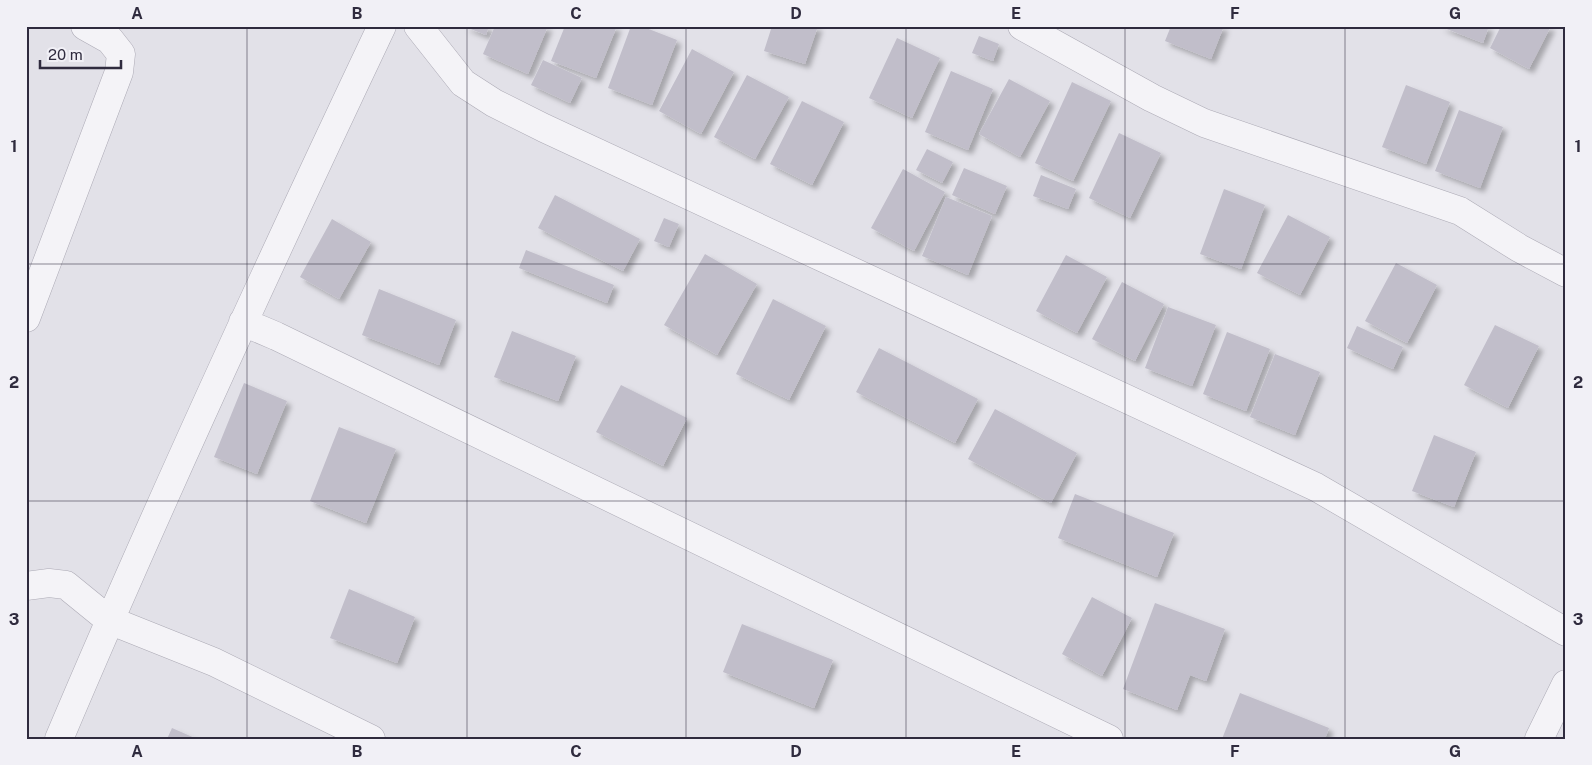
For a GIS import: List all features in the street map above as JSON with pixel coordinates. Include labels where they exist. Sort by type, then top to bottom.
[{"type":"street","points":[[26,318],[34,274],[119,72],[121,54],[110,40],[85,26]]},
{"type":"street","points":[[59,739],[110,620],[281,239],[382,26]]},
{"type":"street","points":[[418,26],[463,83],[494,103],[1316,487],[1566,632]]},
{"type":"street","points":[[1022,26],[1152,98],[1204,123],[1460,211],[1519,248],[1566,273]]},
{"type":"street","points":[[244,322],[1109,739]]},
{"type":"street","points":[[26,586],[49,583],[66,585],[110,620],[214,662],[371,739]]},
{"type":"street","points":[[1539,739],[1566,684]]},
{"type":"building","points":[[463,26],[489,26],[486,35]]},
{"type":"building","points":[[495,26],[548,26],[528,74],[483,54]]},
{"type":"building","points":[[565,26],[617,26],[596,78],[551,61]]},
{"type":"building","points":[[631,26],[641,26],[677,40],[652,105],[608,88]]},
{"type":"building","points":[[772,26],[818,26],[805,64],[764,51]]},
{"type":"building","points":[[1171,26],[1224,26],[1211,59],[1165,41]]},
{"type":"building","points":[[1439,26],[1489,26],[1483,43]]},
{"type":"building","points":[[1501,26],[1551,26],[1529,69],[1490,48]]},
{"type":"building","points":[[979,36],[999,44],[993,61],[972,53]]},
{"type":"building","points":[[897,38],[940,58],[912,118],[869,98]]},
{"type":"building","points":[[692,49],[734,72],[701,134],[659,111]]},
{"type":"building","points":[[543,60],[582,78],[570,103],[531,85]]},
{"type":"building","points":[[951,71],[993,89],[968,150],[925,132]]},
{"type":"building","points":[[747,75],[789,97],[755,159],[714,137]]},
{"type":"building","points":[[1009,79],[1050,101],[1020,157],[979,134]]},
{"type":"building","points":[[1072,82],[1111,101],[1073,181],[1035,163]]},
{"type":"building","points":[[1406,85],[1450,102],[1426,164],[1382,147]]},
{"type":"building","points":[[802,101],[844,122],[812,185],[770,164]]},
{"type":"building","points":[[1459,110],[1503,127],[1480,188],[1435,171]]},
{"type":"building","points":[[1119,133],[1161,153],[1130,218],[1089,198]]},
{"type":"building","points":[[927,149],[953,162],[942,183],[916,170]]},
{"type":"building","points":[[964,168],[1007,186],[995,214],[952,195]]},
{"type":"building","points":[[903,169],[945,192],[914,251],[871,228]]},
{"type":"building","points":[[1041,175],[1076,189],[1068,209],[1033,196]]},
{"type":"building","points":[[1224,189],[1265,205],[1241,269],[1200,254]]},
{"type":"building","points":[[555,195],[640,239],[623,271],[538,228]]},
{"type":"building","points":[[946,197],[992,216],[968,275],[922,256]]},
{"type":"building","points":[[1288,215],[1330,237],[1300,295],[1257,273]]},
{"type":"building","points":[[664,218],[679,224],[669,247],[654,241]]},
{"type":"building","points":[[332,219],[371,242],[339,299],[300,277]]},
{"type":"building","points":[[526,250],[614,285],[607,303],[519,268]]},
{"type":"building","points":[[705,254],[757,284],[717,355],[664,325]]},
{"type":"building","points":[[1066,255],[1107,277],[1077,333],[1036,311]]},
{"type":"building","points":[[1396,263],[1437,285],[1407,343],[1365,321]]},
{"type":"building","points":[[1122,282],[1164,304],[1135,361],[1092,339]]},
{"type":"building","points":[[379,289],[456,320],[439,365],[362,335]]},
{"type":"building","points":[[773,299],[826,326],[789,400],[736,374]]},
{"type":"building","points":[[1168,307],[1216,325],[1192,386],[1145,368]]},
{"type":"building","points":[[1495,325],[1539,346],[1508,408],[1464,385]]},
{"type":"building","points":[[1357,326],[1403,347],[1393,369],[1347,348]]},
{"type":"building","points":[[512,331],[576,356],[558,401],[494,377]]},
{"type":"building","points":[[1227,332],[1270,349],[1246,411],[1203,394]]},
{"type":"building","points":[[879,348],[978,399],[955,443],[856,392]]},
{"type":"building","points":[[1275,354],[1320,372],[1295,435],[1250,417]]},
{"type":"building","points":[[244,383],[287,401],[257,474],[214,457]]},
{"type":"building","points":[[621,385],[687,418],[663,466],[596,432]]},
{"type":"building","points":[[995,409],[1077,453],[1051,503],[968,459]]},
{"type":"building","points":[[339,427],[396,449],[366,523],[310,501]]},
{"type":"building","points":[[1434,435],[1476,452],[1454,507],[1412,491]]},
{"type":"building","points":[[1075,494],[1174,533],[1157,577],[1058,538]]},
{"type":"building","points":[[349,589],[415,617],[397,663],[330,638]]},
{"type":"building","points":[[1092,597],[1132,618],[1102,676],[1062,654]]},
{"type":"building","points":[[1155,603],[1225,629],[1206,681],[1190,675],[1177,710],[1123,689]]},
{"type":"building","points":[[742,624],[833,660],[814,708],[723,672]]},
{"type":"building","points":[[1240,693],[1329,728],[1325,739],[1222,739]]},
{"type":"building","points":[[172,728],[197,739],[167,739]]}]
